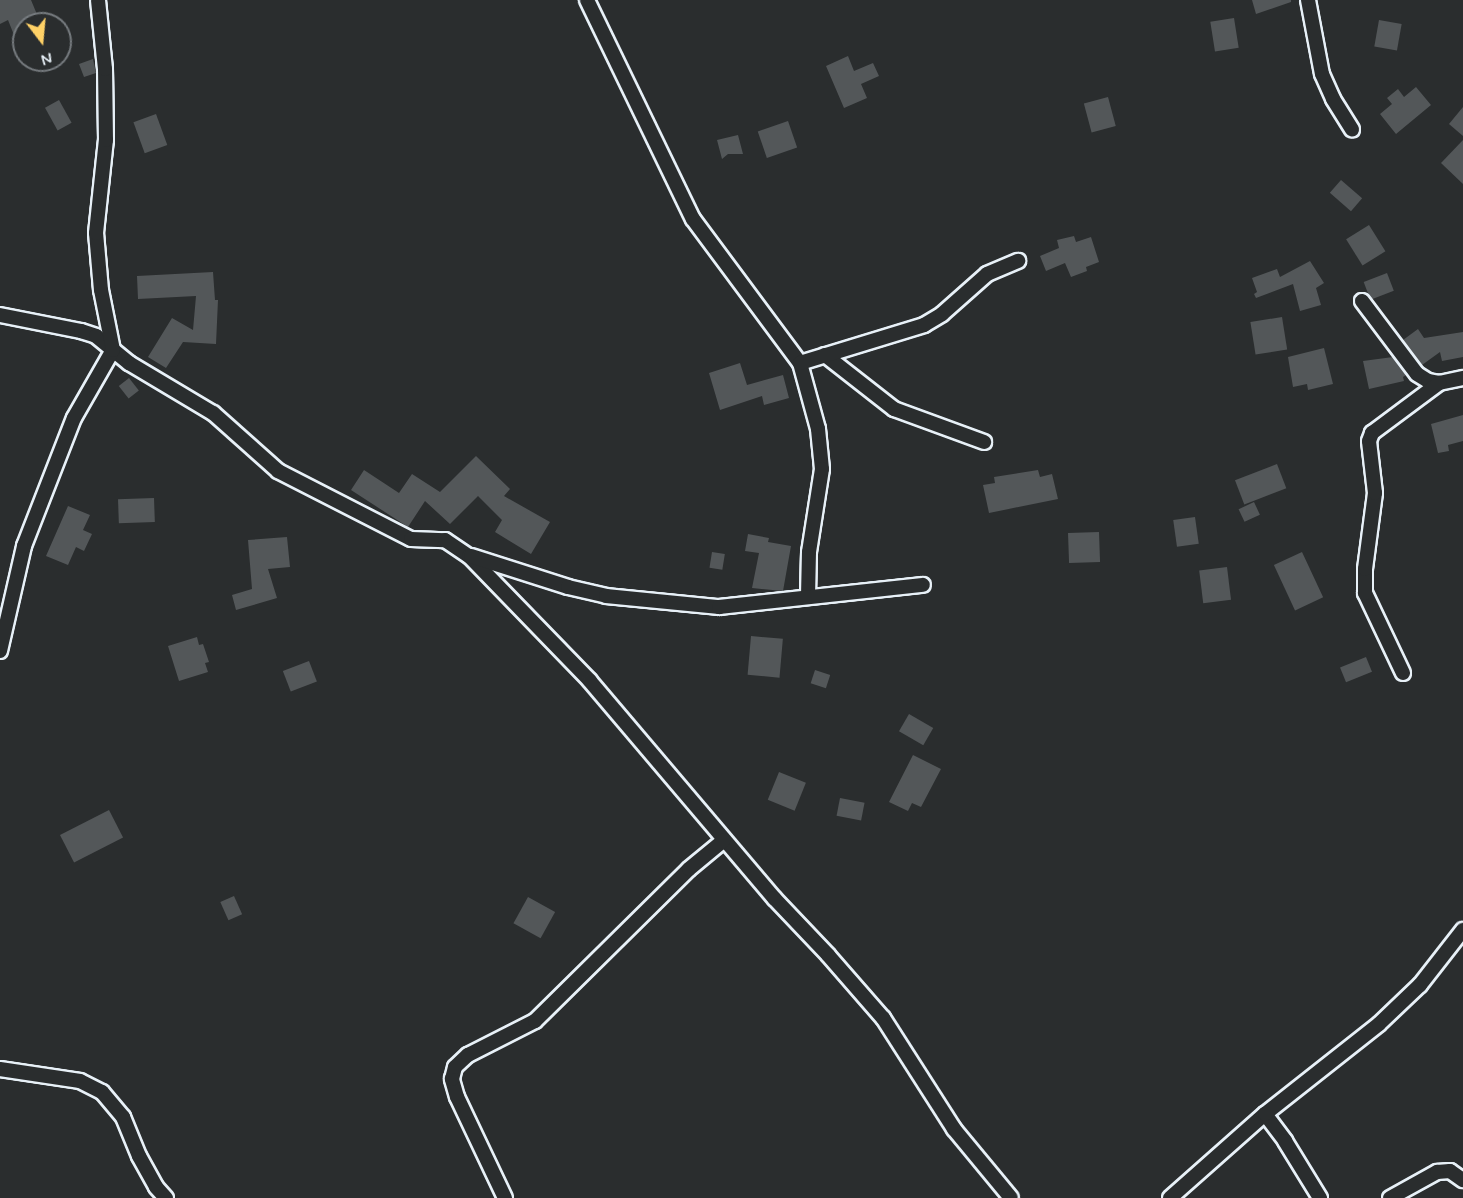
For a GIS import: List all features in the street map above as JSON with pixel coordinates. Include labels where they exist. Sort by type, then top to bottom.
[{"type":"street","points":[[0,651],[24,546],[74,418],[113,350],[101,290],[96,233],[106,140],[105,69],[98,0]]},
{"type":"street","points":[[587,0],[693,219],[800,363],[818,429],[822,469],[809,552],[808,597]]},
{"type":"street","points":[[1308,0],[1322,74],[1333,99],[1352,130]]},
{"type":"street","points":[[800,363],[924,325],[942,314],[987,274],[1018,261]]},
{"type":"street","points":[[1362,301],[1417,374],[1428,381],[1439,382],[1463,378]]},
{"type":"street","points":[[0,315],[96,336],[113,350],[213,413],[278,471],[411,539],[445,540],[469,556],[590,681],[724,840],[883,1018],[954,1129],[1011,1198]]},
{"type":"street","points":[[825,356],[894,409],[984,442]]},
{"type":"street","points":[[1403,673],[1365,593],[1365,569],[1375,493],[1369,441],[1372,433],[1439,382]]},
{"type":"street","points":[[469,556],[568,587],[646,601],[719,607],[923,585]]},
{"type":"street","points":[[505,1198],[457,1097],[452,1079],[455,1067],[468,1055],[536,1021],[689,869],[724,840]]},
{"type":"street","points":[[1170,1198],[1265,1114],[1387,1016],[1420,985],[1463,930]]},
{"type":"street","points":[[0,1069],[80,1081],[102,1092],[123,1117],[139,1156],[156,1187],[166,1198]]},
{"type":"street","points":[[1265,1114],[1285,1141],[1320,1198]]},
{"type":"street","points":[[1390,1198],[1437,1172],[1450,1171],[1463,1180]]},
{"type":"building","points":[[0,0],[31,0],[36,12],[12,12],[12,30],[8,20],[0,24]]},
{"type":"building","points":[[1252,0],[1291,0],[1291,2],[1256,14]]},
{"type":"building","points":[[1234,18],[1239,48],[1215,51],[1210,22]]},
{"type":"building","points":[[1379,20],[1402,24],[1397,51],[1374,47]]},
{"type":"building","points":[[848,56],[854,71],[873,63],[879,76],[861,84],[867,98],[844,108],[826,66]]},
{"type":"building","points":[[93,59],[96,73],[84,77],[79,64]]},
{"type":"building","points":[[1416,87],[1431,105],[1396,134],[1380,114],[1392,104],[1387,98],[1398,89],[1404,97]]},
{"type":"building","points":[[1108,97],[1116,126],[1092,132],[1084,103]]},
{"type":"building","points":[[59,100],[72,123],[58,130],[45,108]]},
{"type":"building","points":[[1463,107],[1463,136],[1449,124]]},
{"type":"building","points":[[156,114],[167,145],[145,153],[133,122]]},
{"type":"building","points":[[788,121],[797,147],[767,158],[758,131]]},
{"type":"building","points":[[738,135],[743,154],[728,154],[722,159],[717,140]]},
{"type":"building","points":[[1463,140],[1463,184],[1441,163]]},
{"type":"building","points":[[1341,180],[1362,198],[1351,211],[1330,193]]},
{"type":"building","points":[[1369,225],[1385,251],[1363,266],[1346,239]]},
{"type":"building","points":[[1074,236],[1076,242],[1091,237],[1099,262],[1086,267],[1087,271],[1071,277],[1065,263],[1046,271],[1040,256],[1059,248],[1057,240]]},
{"type":"building","points":[[1310,261],[1324,283],[1316,288],[1321,305],[1300,311],[1293,284],[1256,298],[1254,294],[1257,292],[1252,278],[1277,269],[1280,277]]},
{"type":"building","points":[[213,272],[215,300],[218,300],[216,344],[183,342],[166,368],[148,357],[172,318],[193,330],[196,296],[138,299],[137,276]]},
{"type":"building","points":[[1387,273],[1394,291],[1370,300],[1364,282]]},
{"type":"building","points":[[1282,317],[1287,350],[1256,355],[1250,322]]},
{"type":"building","points":[[1418,329],[1424,338],[1463,332],[1463,357],[1442,361],[1440,352],[1422,365],[1403,340]]},
{"type":"building","points":[[1324,348],[1333,384],[1308,390],[1307,384],[1293,387],[1288,357]]},
{"type":"building","points":[[1393,357],[1406,375],[1403,377],[1404,381],[1369,389],[1363,361]]},
{"type":"building","points":[[740,363],[747,385],[783,375],[789,398],[764,405],[762,396],[720,410],[709,373]]},
{"type":"building","points":[[129,378],[139,391],[129,399],[119,386]]},
{"type":"building","points":[[1463,415],[1463,441],[1448,445],[1449,451],[1438,453],[1431,424]]},
{"type":"building","points":[[476,456],[510,489],[504,496],[550,522],[531,554],[495,532],[502,520],[478,496],[450,524],[425,501],[408,527],[351,490],[364,470],[399,493],[412,474],[440,492]]},
{"type":"building","points":[[1277,464],[1286,488],[1244,504],[1235,480]]},
{"type":"building","points":[[1038,470],[1040,477],[1052,474],[1058,499],[989,513],[983,485],[995,483],[994,477]]},
{"type":"building","points":[[154,498],[155,522],[119,523],[118,499]]},
{"type":"building","points":[[1254,502],[1260,515],[1245,522],[1239,509]]},
{"type":"building","points":[[68,506],[90,515],[83,530],[92,534],[84,551],[76,547],[68,565],[46,556]]},
{"type":"building","points":[[1195,517],[1199,544],[1177,547],[1173,520]]},
{"type":"building","points":[[1099,532],[1100,562],[1069,563],[1068,533]]},
{"type":"building","points":[[748,534],[769,538],[768,542],[791,546],[783,591],[752,588],[759,553],[745,551]]},
{"type":"building","points":[[287,537],[290,567],[268,569],[277,598],[236,610],[232,595],[252,589],[248,540]]},
{"type":"building","points":[[712,552],[725,554],[722,570],[709,568]]},
{"type":"building","points":[[1302,552],[1323,597],[1295,610],[1274,565]]},
{"type":"building","points":[[1227,567],[1231,600],[1203,603],[1199,570]]},
{"type":"building","points":[[751,636],[783,639],[779,678],[748,675]]},
{"type":"building","points":[[197,637],[199,645],[203,644],[209,662],[205,663],[208,672],[179,681],[168,646]]},
{"type":"building","points":[[1366,657],[1372,672],[1346,682],[1340,667]]},
{"type":"building","points":[[309,661],[317,682],[291,692],[283,671]]},
{"type":"building","points":[[815,670],[830,675],[826,688],[811,683]]},
{"type":"building","points":[[909,714],[933,728],[923,745],[899,731]]},
{"type":"building","points":[[913,755],[941,769],[921,807],[912,803],[908,811],[889,802]]},
{"type":"building","points":[[779,772],[806,783],[795,811],[768,800]]},
{"type":"building","points":[[840,798],[865,803],[861,820],[837,816]]},
{"type":"building","points":[[109,810],[123,838],[74,863],[60,835]]},
{"type":"building","points":[[234,896],[242,914],[228,920],[220,902]]},
{"type":"building","points":[[528,897],[555,912],[541,938],[513,923]]}]
